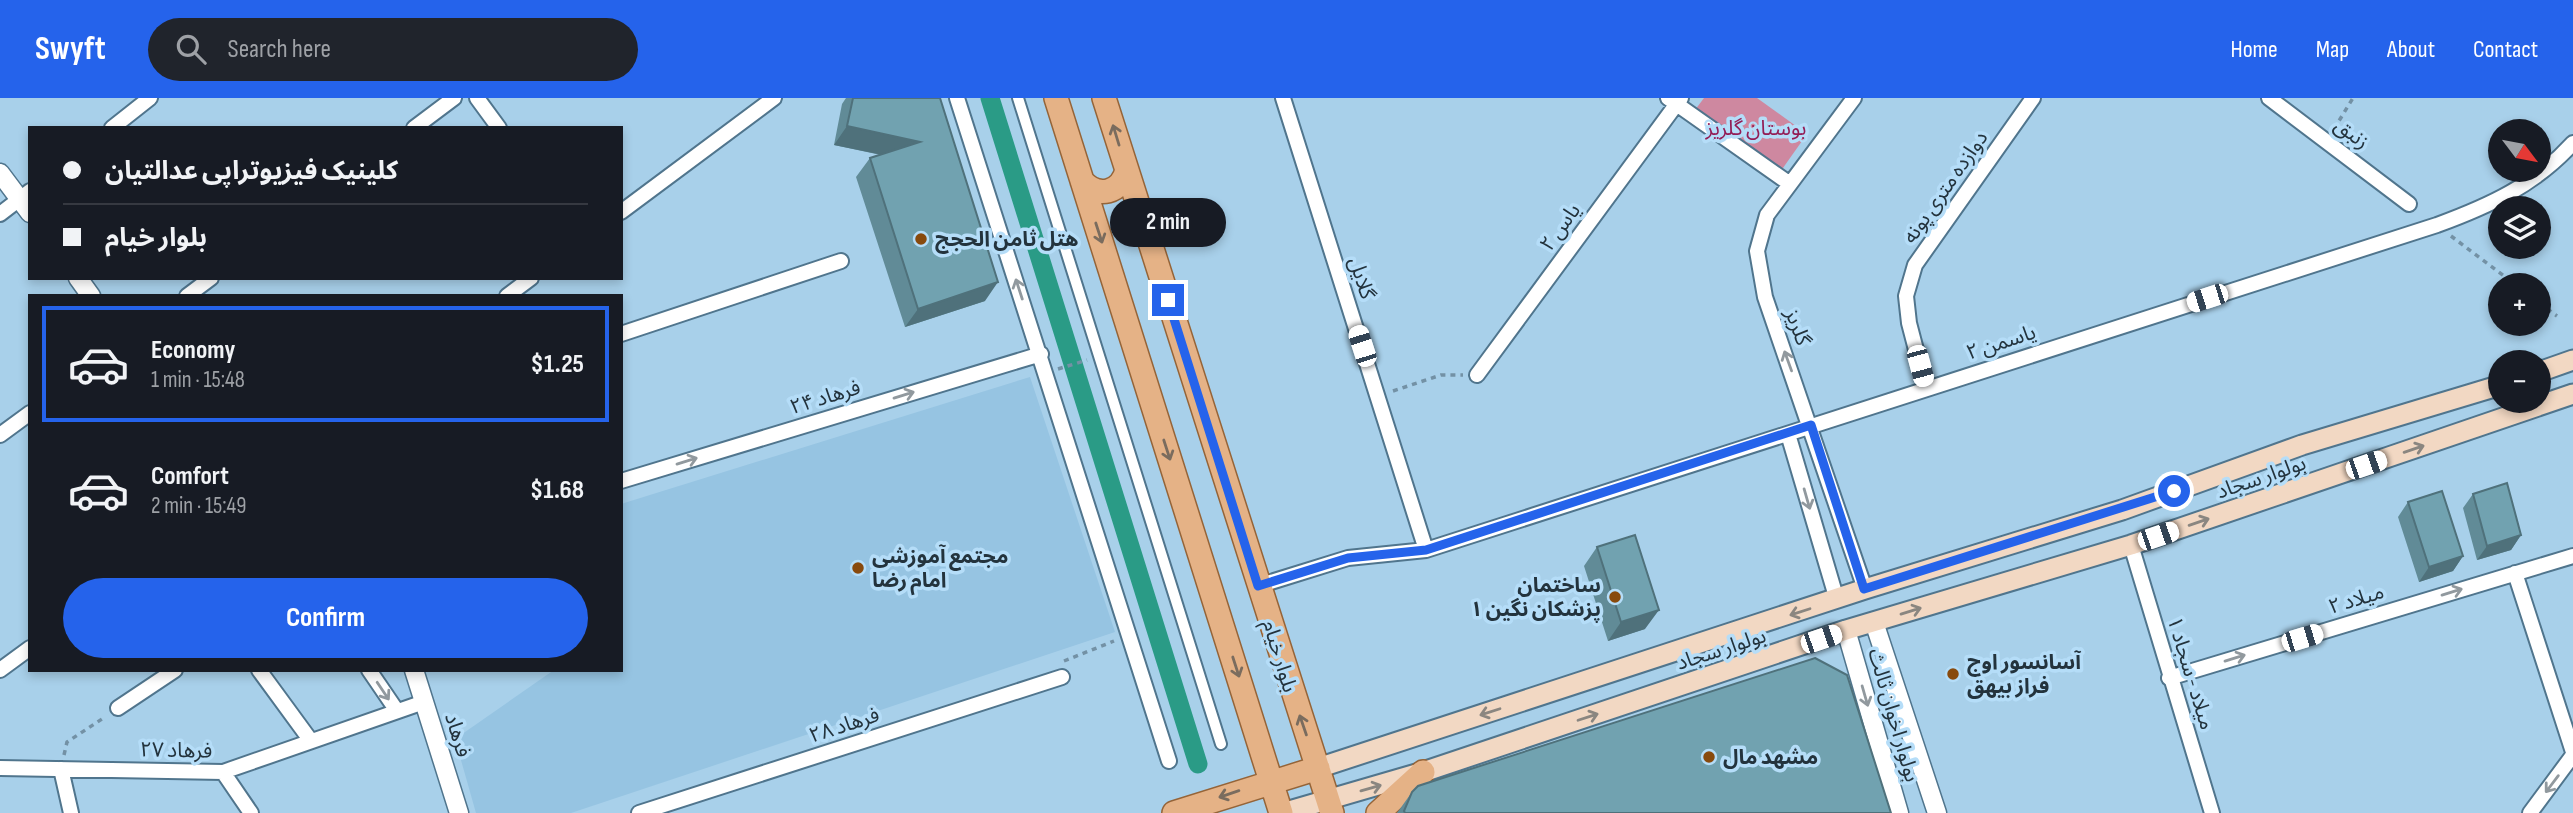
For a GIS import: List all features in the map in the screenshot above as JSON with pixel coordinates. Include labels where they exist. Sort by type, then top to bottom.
[{"type":"main road","points":[[1056,98],[1282,813]]},
{"type":"main road","name":"بلوار خیام","points":[[1104,98],[1258,586],[1331,806]]},
{"type":"main road","points":[[1082,181],[1094,191],[1109,192],[1121,184],[1127,170]]},
{"type":"main road","points":[[2551,368],[2573,360]]},
{"type":"main road","name":"بولوار سجاد","points":[[1318,768],[1864,589],[2122,510],[2302,445],[2488,389]]},
{"type":"main road","name":"بولوار سجاد","points":[[1282,813],[1331,806],[1423,772],[1846,630],[2131,545],[2573,394]]},
{"type":"main road","points":[[1864,589],[1874,622]]},
{"type":"main road","points":[[1837,600],[1846,630]]},
{"type":"main road","points":[[1174,813],[1318,768]]},
{"type":"main road","points":[[1378,813],[1423,772]]},
{"type":"street","points":[[114,126],[150,98]]},
{"type":"street","points":[[417,126],[454,98]]},
{"type":"street","points":[[477,98],[498,126]]},
{"type":"street","points":[[623,211],[774,98]]},
{"type":"street","points":[[957,98],[1169,761]]},
{"type":"street","points":[[1018,98],[1221,744]]},
{"type":"street","name":"گلایل","points":[[1283,98],[1426,550]]},
{"type":"street","name":"گلریز","points":[[1854,98],[1767,215],[1757,251],[1765,297],[1811,425],[1864,589]]},
{"type":"street","name":"دوازده متری پونه","points":[[1926,388],[1907,309],[1906,296],[1915,265],[2033,98]]},
{"type":"street","name":"زنبق","points":[[2269,98],[2409,204]]},
{"type":"street","points":[[1675,100],[1790,184]]},
{"type":"street","name":"یاس ۲","points":[[1477,375],[1675,100]]},
{"type":"street","name":"یاسمن ۲","points":[[1258,586],[1348,558],[1426,550],[2437,225],[2492,205],[2535,179],[2573,143]]},
{"type":"street","points":[[0,173],[26,201],[0,214]]},
{"type":"street","points":[[623,333],[841,261]]},
{"type":"street","points":[[190,294],[208,280]]},
{"type":"street","points":[[510,294],[528,280]]},
{"type":"street","name":"فرهاد ۲۴","points":[[623,480],[1041,354]]},
{"type":"street","points":[[0,435],[28,414]]},
{"type":"street","points":[[1788,434],[1837,600]]},
{"type":"street","name":"میلاد - سجاد ۱","points":[[2131,545],[2169,678],[2212,813]]},
{"type":"street","name":"میلاد ۲","points":[[2169,678],[2573,556]]},
{"type":"street","points":[[2515,573],[2573,754],[2530,813]]},
{"type":"street","points":[[1874,622],[1937,813]]},
{"type":"street","name":"بولوار اخوان ثالث","points":[[1846,630],[1899,813]]},
{"type":"street","points":[[0,670],[28,649]]},
{"type":"street","points":[[118,708],[172,672]]},
{"type":"street","points":[[260,672],[311,741]]},
{"type":"street","points":[[370,672],[397,712]]},
{"type":"street","name":"فرهاد","points":[[415,672],[459,813]]},
{"type":"street","name":"فرهاد ۲۸","points":[[639,813],[1062,677]]},
{"type":"street","name":"فرهاد ۲۷","points":[[0,768],[223,772],[424,702]]},
{"type":"street","points":[[61,769],[71,813]]},
{"type":"street","points":[[223,772],[251,813]]},
{"type":"path","points":[[2327,140],[2353,98]]},
{"type":"path","points":[[2437,225],[2500,273]]},
{"type":"path","points":[[2551,312],[2557,316]]},
{"type":"path","points":[[1046,372],[1100,356]]},
{"type":"path","points":[[1377,396],[1441,374],[1477,375]]},
{"type":"path","points":[[1062,677],[1064,660],[1129,635]]},
{"type":"path","points":[[61,769],[67,743],[118,708]]},
{"type":"shaded area","name":"مجتمع آموزشی امام رضا","points":[[1030,377],[1115,632],[571,813],[476,813],[455,739],[551,672],[623,672],[623,503]]},
{"type":"green space","name":"بوستان گلریز","points":[[1704,98],[1757,98],[1807,134],[1778,175],[1692,114]]},
{"type":"building","name":"هتل ثامن الحجج","points":[[853,98],[940,98],[998,282],[918,309],[870,158],[920,142],[847,126]]},
{"type":"building","points":[[2507,483],[2521,535],[2487,546],[2473,494]]},
{"type":"building","points":[[2442,491],[2463,556],[2429,567],[2408,502]]},
{"type":"building","points":[[1635,535],[1659,610],[1621,622],[1597,547]]},
{"type":"building","name":"مشهد مال","points":[[1815,658],[1847,675],[1891,813],[1404,811],[1412,792],[1418,786]]},
{"type":"waterway","points":[[990,98],[1198,764]]},
{"type":"place","name":"هتل ثامن الحجج","points":[[921,239]]},
{"type":"place","name":"مجتمع آموزشی امام رضا","points":[[858,568]]},
{"type":"place","name":"ساختمان پزشکان نگین ۱","points":[[1615,597]]},
{"type":"place","name":"آسانسور اوج فراز بیهق","points":[[1953,674]]},
{"type":"place","name":"مشهد مال","points":[[1709,757]]},
{"type":"route","points":[[1168,300],[1258,586],[1348,558],[1426,550],[1811,425],[1864,589],[1908,578],[2174,491]]}]
